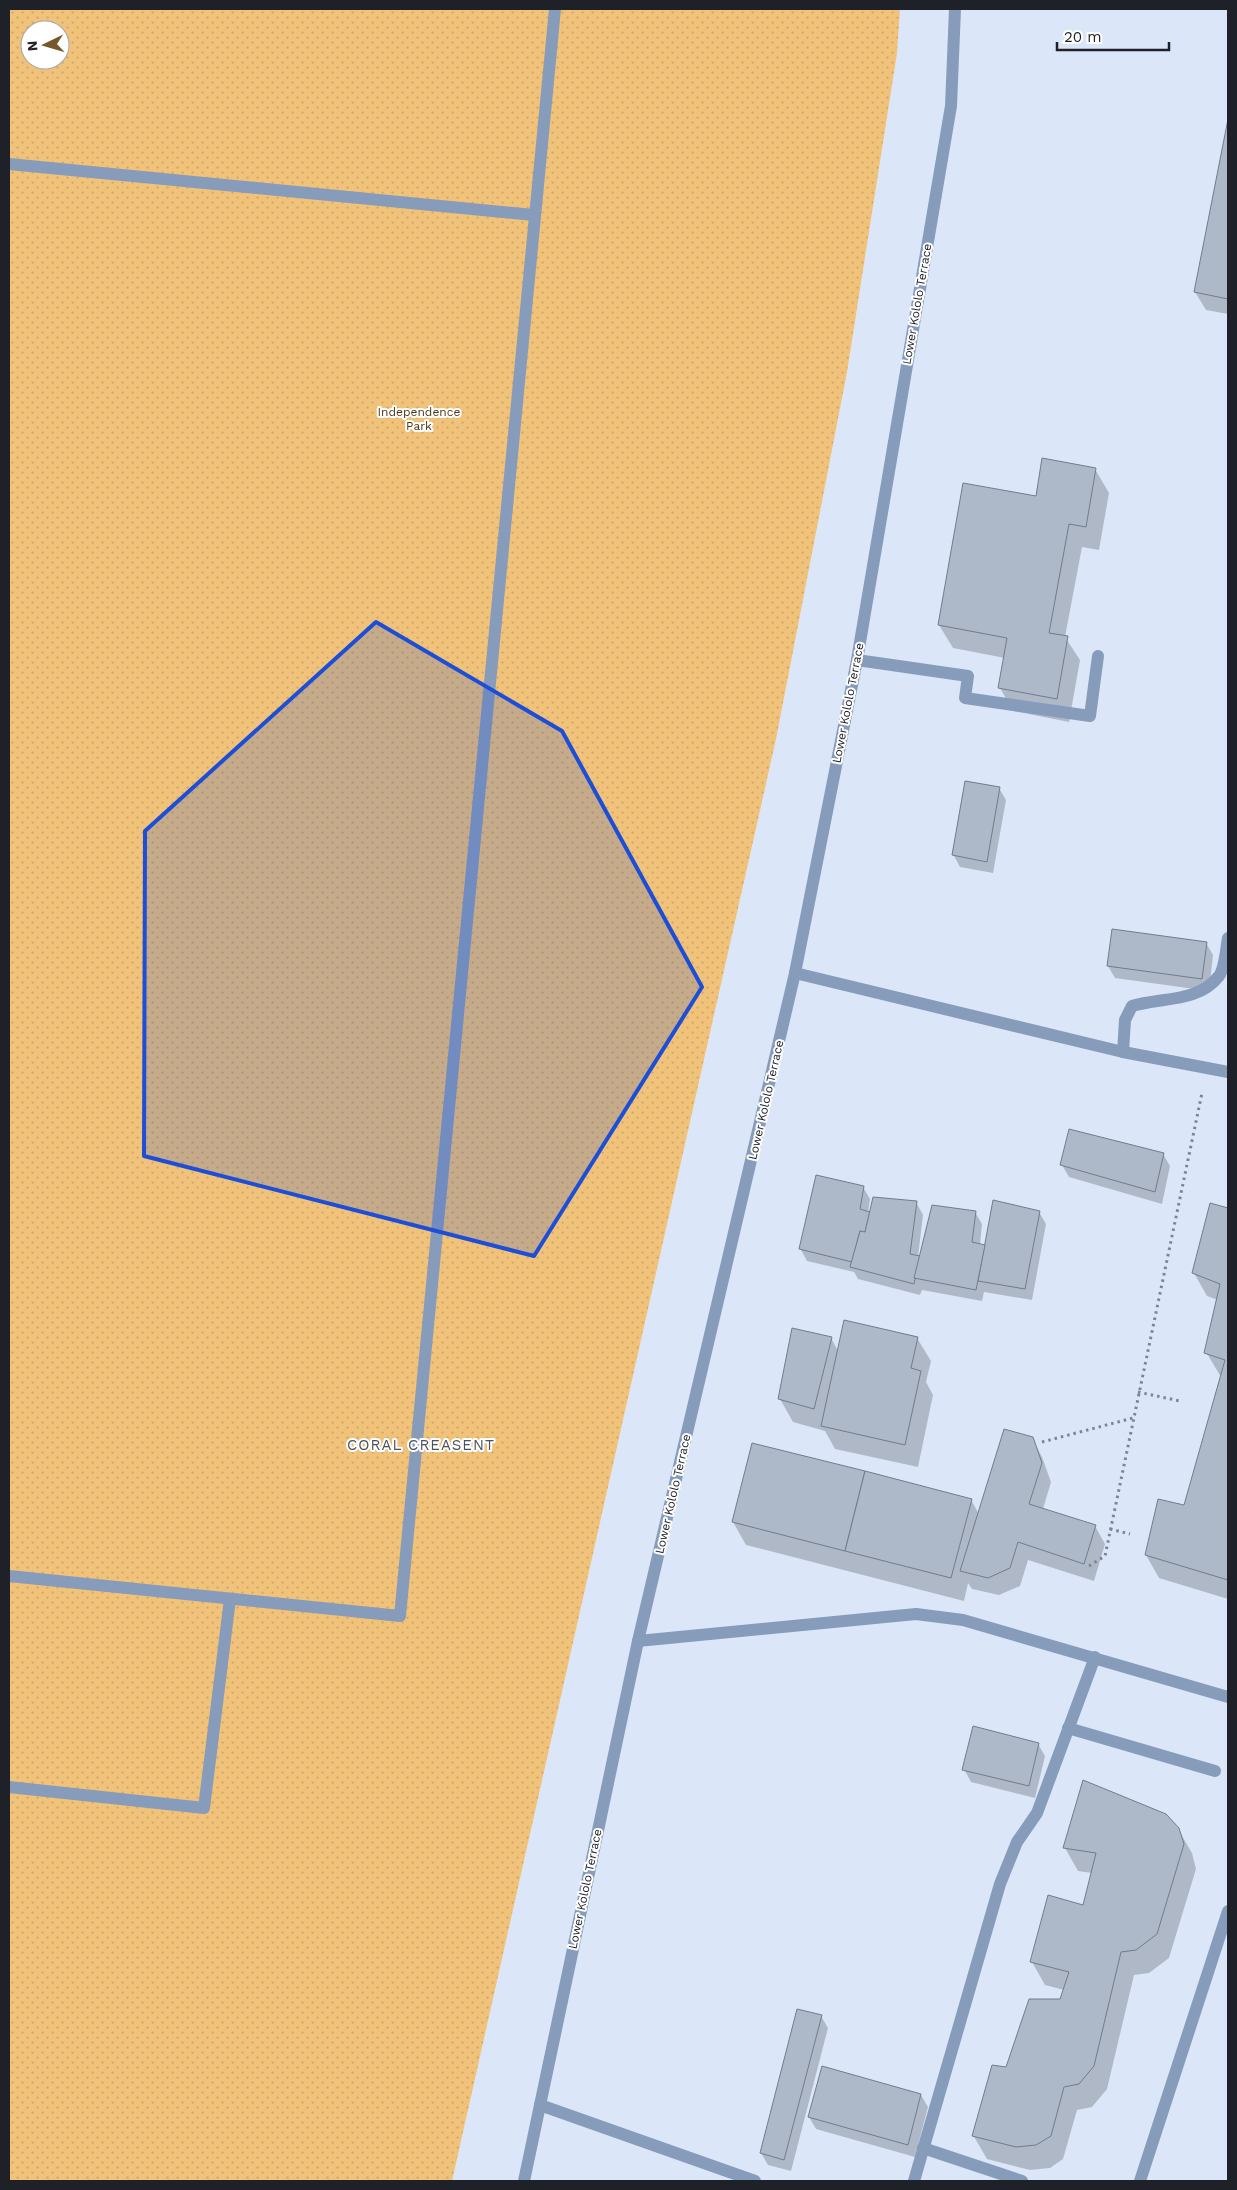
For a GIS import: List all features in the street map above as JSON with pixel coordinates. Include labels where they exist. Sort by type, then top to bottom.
[{"type":"street","points":[[9,1576],[400,1616],[555,9]]},
{"type":"street","name":"Lower Kololo Terrace","points":[[524,2181],[638,1641],[795,973],[857,660],[951,106],[955,9]]},
{"type":"street","points":[[9,164],[534,215]]},
{"type":"street","points":[[857,660],[968,676],[965,698],[1090,716],[1098,656]]},
{"type":"street","points":[[1123,1052],[1125,1020],[1132,1006],[1145,1002],[1175,999],[1203,990],[1220,975],[1228,938]]},
{"type":"street","points":[[795,973],[1123,1052],[1228,1072]]},
{"type":"street","points":[[9,1787],[204,1808],[230,1599]]},
{"type":"street","points":[[638,1641],[916,1614],[963,1620],[1228,1697]]},
{"type":"street","points":[[914,2181],[1000,1884],[1017,1842],[1037,1813],[1096,1658]]},
{"type":"street","points":[[1068,1728],[1215,1771]]},
{"type":"street","points":[[1140,2181],[1228,1911]]},
{"type":"street","points":[[540,2105],[755,2181]]},
{"type":"street","points":[[923,2148],[1022,2181]]},
{"type":"path","points":[[1089,1566],[1105,1556],[1207,1068]]},
{"type":"path","points":[[1138,1392],[1180,1401]]},
{"type":"path","points":[[1042,1442],[1133,1418]]},
{"type":"path","points":[[1110,1529],[1130,1534]]},
{"type":"highlighted area","points":[[376,622],[562,731],[702,987],[534,1256],[144,1156],[145,831]]},
{"type":"green space","name":"Independence Park","points":[[9,9],[900,9],[897,53],[847,372],[776,739],[452,2181],[9,2181]]},
{"type":"building","points":[[1228,119],[1228,299],[1194,292]]},
{"type":"building","points":[[1042,458],[1096,468],[1086,527],[1069,524],[1049,633],[1068,636],[1057,699],[998,688],[1007,638],[938,625],[963,483],[1036,496]]},
{"type":"building","points":[[965,781],[1000,787],[987,862],[952,855]]},
{"type":"building","points":[[1112,929],[1207,942],[1202,979],[1107,966]]},
{"type":"building","points":[[1069,1129],[1164,1153],[1155,1192],[1060,1165]]},
{"type":"building","points":[[816,1175],[864,1186],[860,1209],[870,1212],[865,1232],[860,1231],[852,1262],[799,1249]]},
{"type":"building","points":[[873,1197],[917,1201],[910,1254],[920,1256],[914,1284],[850,1267],[860,1231],[865,1232]]},
{"type":"building","points":[[993,1200],[1040,1211],[1025,1289],[978,1281]]},
{"type":"building","points":[[1210,1203],[1228,1208],[1228,1580],[1145,1555],[1158,1499],[1184,1505],[1225,1360],[1204,1353],[1220,1284],[1192,1273]]},
{"type":"building","points":[[932,1205],[976,1211],[972,1242],[985,1245],[976,1290],[914,1278]]},
{"type":"building","points":[[844,1320],[918,1337],[911,1368],[921,1371],[905,1445],[821,1426]]},
{"type":"building","points":[[792,1328],[832,1337],[814,1409],[778,1399]]},
{"type":"building","points":[[1004,1429],[1033,1437],[1042,1463],[1029,1504],[1096,1525],[1084,1564],[1018,1542],[1010,1568],[988,1578],[960,1571]]},
{"type":"building","points":[[752,1443],[865,1471],[845,1551],[732,1522]]},
{"type":"building","points":[[865,1471],[972,1499],[951,1578],[845,1551]]},
{"type":"building","points":[[973,1726],[1039,1743],[1029,1786],[962,1770]]},
{"type":"building","points":[[1083,1780],[1166,1814],[1179,1828],[1184,1844],[1157,1934],[1136,1950],[1121,1952],[1094,2066],[1079,2084],[1064,2087],[1051,2136],[1036,2145],[1016,2147],[972,2136],[992,2065],[1006,2067],[1029,1999],[1060,1999],[1069,1972],[1030,1962],[1048,1895],[1083,1905],[1096,1853],[1063,1848]]},
{"type":"building","points":[[797,2009],[822,2015],[784,2160],[760,2153]]},
{"type":"building","points":[[822,2066],[921,2094],[908,2145],[808,2117]]},
{"type":"district","name":"CORAL CREASENT","points":[[421,1445]]}]
